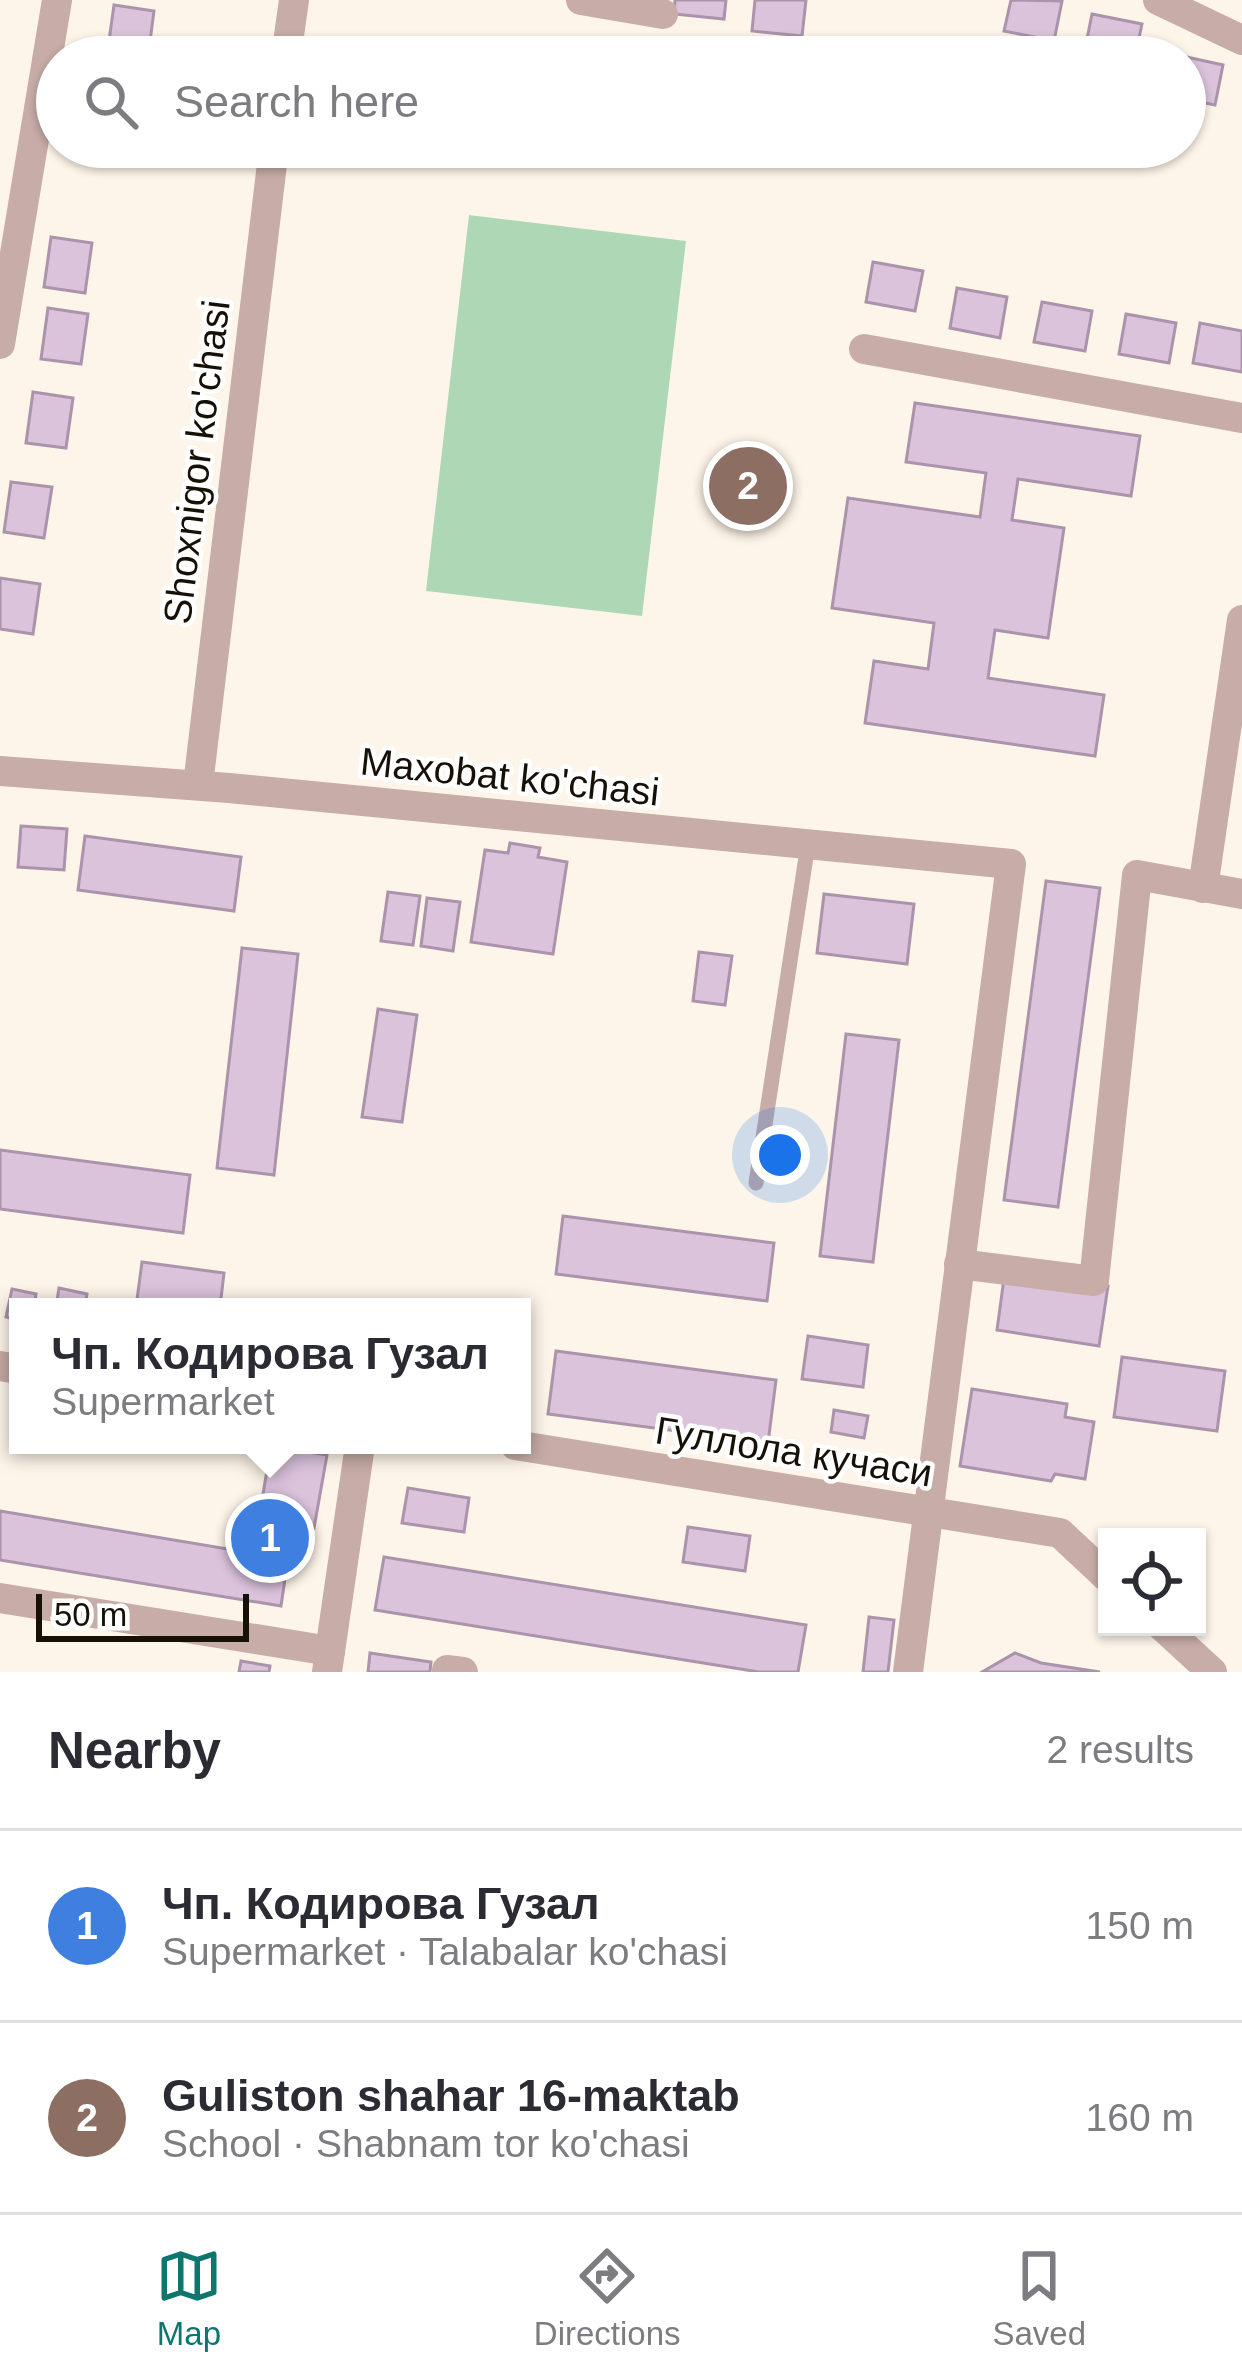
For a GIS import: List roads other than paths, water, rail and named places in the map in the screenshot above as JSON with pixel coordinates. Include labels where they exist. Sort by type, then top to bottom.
[{"type":"street","points":[[51,36],[57,0]]},
{"type":"street","points":[[289,36],[294,0]]},
{"type":"street","points":[[580,0],[663,14]]},
{"type":"street","points":[[1158,0],[1242,40]]},
{"type":"street","points":[[0,344],[36,127]]},
{"type":"street","name":"Shoxnigor ko'chasi","points":[[198,785],[271,168]]},
{"type":"street","points":[[863,349],[1242,418]]},
{"type":"street","points":[[1203,888],[1242,620]]},
{"type":"street","name":"Maxobat ko'chasi","points":[[0,771],[198,785],[1011,864],[958,1264]]},
{"type":"street","points":[[908,1672],[958,1264],[1094,1281],[1137,875],[1242,894]]},
{"type":"street","name":"Гуллола кучаси","points":[[531,1448],[1060,1533],[1098,1568]]},
{"type":"street","points":[[0,1598],[329,1661],[359,1454]]},
{"type":"street","points":[[1172,1636],[1212,1672]]},
{"type":"lane","points":[[756,1183],[808,844]]},
{"type":"place","name":"Guliston shahar 16-maktab","points":[[748,486]]},
{"type":"place","name":"Чп. Кодирова Гузал","points":[[270,1538]]}]
